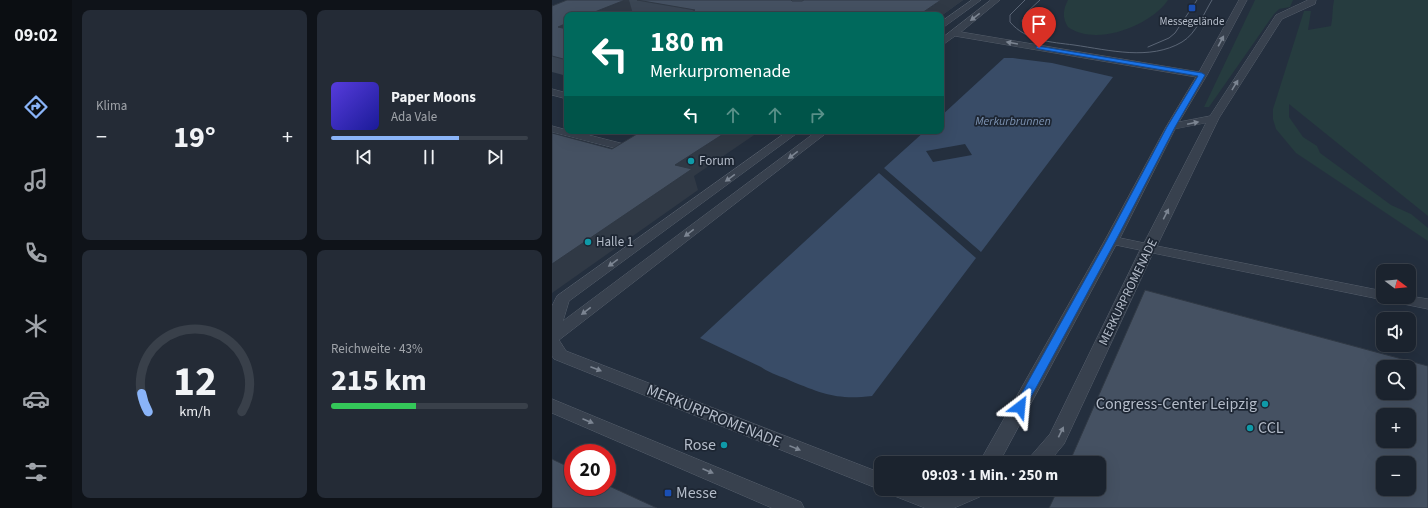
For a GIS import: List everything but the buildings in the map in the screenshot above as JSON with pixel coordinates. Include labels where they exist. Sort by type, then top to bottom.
[{"type":"lane","points":[[944,24],[977,0]]},
{"type":"lane","points":[[944,41],[996,0]]},
{"type":"lane","points":[[993,456],[1112,240],[1171,127],[1202,75],[1243,0]]},
{"type":"lane","name":"MERKURPROMENADE","points":[[1043,456],[1057,440],[1148,249],[1214,118],[1280,17],[1312,2],[1312,0]]},
{"type":"lane","points":[[953,34],[1202,75]]},
{"type":"lane","points":[[552,92],[564,95]]},
{"type":"lane","points":[[1171,127],[1214,118]]},
{"type":"lane","points":[[552,128],[564,131]]},
{"type":"lane","points":[[574,134],[626,148],[650,134]]},
{"type":"lane","points":[[552,319],[562,299],[791,134]]},
{"type":"lane","points":[[552,337],[820,134]]},
{"type":"lane","points":[[1112,240],[1148,249],[1376,295]]},
{"type":"lane","points":[[552,330],[562,299]]},
{"type":"lane","points":[[1416,302],[1428,304]]},
{"type":"lane","name":"MERKURPROMENADE","points":[[555,353],[874,479]]},
{"type":"lane","points":[[552,406],[794,508]]},
{"type":"lane","points":[[915,496],[939,506],[960,496]]},
{"type":"green space","points":[[1068,0],[1168,0],[1149,18],[1136,25],[1122,31],[1093,35],[1080,33],[1068,27],[1064,14]]},
{"type":"green space","points":[[1255,0],[1293,0],[1290,7],[1279,9],[1274,14],[1209,107],[1204,107]]},
{"type":"green space","points":[[1334,0],[1428,0],[1428,216],[1289,104],[1289,117],[1303,137],[1317,146],[1320,153],[1391,205],[1411,214],[1428,228],[1428,241],[1296,153],[1276,129],[1273,119],[1273,109],[1304,11],[1311,11],[1308,30],[1331,26]]},
{"type":"water","name":"Merkurbrunnen","points":[[1004,58],[1052,63],[1113,77],[981,252],[884,168],[922,134],[944,134],[944,113]],"holes":[[[965,144],[972,155],[933,162],[926,151]]]},
{"type":"water","points":[[879,173],[976,258],[872,396],[849,397],[821,393],[772,373],[700,338]]},
{"type":"tram line","points":[[1025,0],[1010,15],[1010,22],[1016,28],[1031,37],[1039,40],[1101,49],[1143,53],[1170,48],[1182,42],[1196,29],[1212,0]]},
{"type":"tram line","points":[[1035,34],[1026,28],[1022,21],[1027,12],[1040,0]]},
{"type":"tram line","points":[[1148,47],[1169,38],[1175,33],[1197,0]]},
{"type":"place","name":"Messegelände","points":[[1192,8]]},
{"type":"place","name":"Forum","points":[[691,161]]},
{"type":"place","name":"Halle 1","points":[[588,242]]},
{"type":"place","name":"Congress-Center Leipzig","points":[[1265,404]]},
{"type":"place","name":"CCL","points":[[1250,428]]},
{"type":"place","name":"Rose","points":[[724,445]]},
{"type":"place","name":"Messe","points":[[668,493]]},
{"type":"route","points":[[1020,407],[1112,240],[1171,127],[1202,75],[1039,48]]}]
